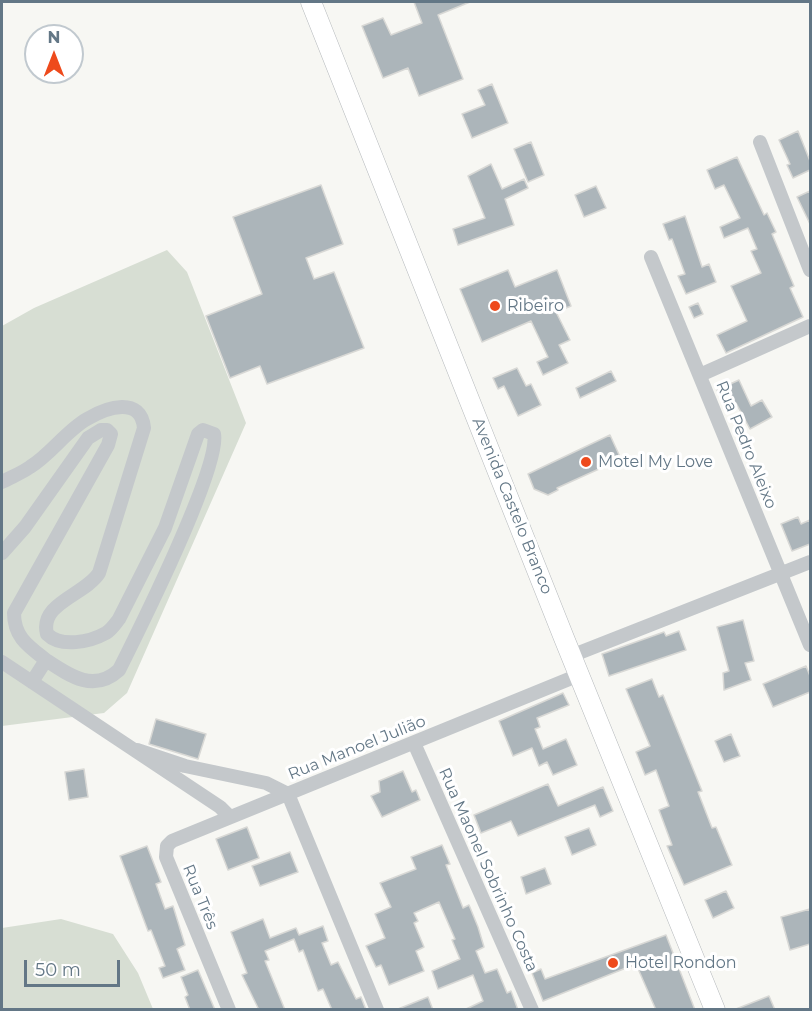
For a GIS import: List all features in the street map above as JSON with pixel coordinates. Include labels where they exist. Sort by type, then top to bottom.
[{"type":"highway","name":"Avenida Castelo Branco","points":[[311,2],[571,656],[715,1010]]},
{"type":"street","points":[[760,142],[810,270]]},
{"type":"street","name":"Rua Pedro Aleixo","points":[[651,257],[810,645]]},
{"type":"street","points":[[700,375],[810,326]]},
{"type":"street","points":[[2,482],[30,468],[86,419],[124,406],[136,409],[143,416],[144,428],[99,573],[94,581],[53,609],[45,625],[47,634],[61,642],[92,638],[108,632],[119,619],[165,528],[198,434],[203,430],[214,434],[216,441],[191,511],[119,670],[111,677],[99,682],[85,682],[72,677],[46,660],[23,642],[17,632],[14,613],[108,445],[111,434],[107,430],[101,430],[88,438],[25,527],[2,554]]},
{"type":"street","points":[[571,656],[810,562]]},
{"type":"street","points":[[32,682],[46,660]]},
{"type":"street","points":[[2,662],[137,750],[220,807],[230,817]]},
{"type":"street","name":"Rua Manoel Julião","points":[[169,864],[166,852],[172,841],[579,675]]},
{"type":"street","name":"Rua Maonel Sobrinho Costa","points":[[414,743],[532,1010]]},
{"type":"street","points":[[137,750],[230,778],[266,783],[288,794],[376,1010]]},
{"type":"street","name":"Rua Três","points":[[169,864],[229,1010]]},
{"type":"shaded area","points":[[167,250],[187,272],[246,423],[127,693],[104,713],[2,726],[2,326],[34,308]]},
{"type":"shaded area","points":[[61,919],[113,934],[138,973],[153,1009],[2,1009],[2,928]]},
{"type":"building","points":[[414,2],[470,2],[438,15],[463,79],[419,96],[408,68],[383,78],[362,26],[383,18],[391,35],[422,23]]},
{"type":"building","points":[[492,84],[508,123],[472,138],[462,114],[485,105],[478,90]]},
{"type":"building","points":[[798,131],[810,161],[810,170],[793,178],[787,165],[790,164],[779,140]]},
{"type":"building","points":[[531,142],[544,175],[528,182],[514,149]]},
{"type":"building","points":[[737,157],[764,215],[767,213],[776,232],[772,234],[794,286],[790,288],[803,317],[726,353],[717,335],[747,321],[731,286],[761,273],[751,251],[757,249],[748,228],[724,238],[720,227],[740,218],[724,185],[715,189],[707,170]]},
{"type":"building","points":[[491,164],[502,189],[524,179],[528,188],[505,199],[514,225],[458,245],[453,229],[485,218],[468,176]]},
{"type":"building","points":[[321,185],[343,244],[306,258],[314,279],[334,272],[364,348],[267,384],[260,366],[230,378],[206,316],[262,294],[233,217]]},
{"type":"building","points":[[596,186],[606,208],[584,217],[575,195]]},
{"type":"building","points":[[810,191],[810,224],[797,197]]},
{"type":"building","points":[[685,216],[702,267],[709,264],[716,282],[686,294],[678,276],[685,274],[672,239],[669,240],[663,224]]},
{"type":"building","points":[[508,270],[515,287],[557,270],[571,306],[556,312],[570,340],[559,345],[568,363],[543,375],[537,362],[548,357],[531,321],[482,342],[460,289]]},
{"type":"building","points":[[698,303],[703,314],[694,318],[689,307]]},
{"type":"building","points":[[517,368],[526,386],[531,384],[541,405],[518,416],[504,386],[498,389],[493,378]]},
{"type":"building","points":[[611,371],[616,381],[580,398],[576,388]]},
{"type":"building","points":[[739,380],[751,406],[762,400],[772,417],[750,429],[736,403],[725,408],[717,390]]},
{"type":"building","name":"Motel My Love","points":[[610,435],[621,459],[557,488],[558,490],[548,495],[534,489],[528,474]]},
{"type":"building","points":[[798,517],[801,524],[810,520],[810,544],[792,551],[781,524]]},
{"type":"building","points":[[743,620],[754,661],[745,663],[751,680],[724,690],[723,673],[729,671],[717,627]]},
{"type":"building","points":[[679,631],[686,650],[609,676],[602,654],[664,632],[666,636]]},
{"type":"building","points":[[806,666],[810,676],[810,692],[773,707],[763,684]]},
{"type":"building","points":[[652,679],[659,697],[663,695],[702,791],[698,792],[712,828],[716,827],[732,865],[684,885],[667,846],[672,845],[659,810],[669,806],[656,770],[645,775],[636,752],[650,746],[626,689]]},
{"type":"building","points":[[563,693],[569,705],[537,718],[540,727],[535,729],[543,749],[566,739],[577,765],[553,775],[547,762],[539,766],[532,748],[513,756],[499,721]]},
{"type":"building","points":[[156,719],[206,734],[198,759],[149,744]]},
{"type":"building","points":[[731,734],[740,756],[724,762],[715,741]]},
{"type":"building","points":[[84,769],[88,797],[69,800],[65,772]]},
{"type":"building","points":[[403,771],[412,792],[416,790],[420,800],[382,817],[371,796],[380,792],[379,781]]},
{"type":"building","points":[[548,784],[558,806],[603,787],[613,811],[600,817],[595,805],[518,836],[511,821],[481,833],[474,815]]},
{"type":"building","points":[[247,827],[259,858],[228,870],[216,839]]},
{"type":"building","points":[[589,828],[596,845],[572,855],[565,837]]},
{"type":"building","points":[[442,845],[450,864],[446,865],[463,908],[469,905],[478,927],[484,947],[476,951],[485,973],[497,969],[507,993],[511,991],[518,1010],[464,1010],[483,1001],[473,975],[438,989],[432,971],[460,959],[452,940],[455,939],[439,902],[414,913],[418,921],[414,923],[424,947],[416,951],[424,971],[389,985],[381,965],[376,967],[366,946],[385,938],[375,914],[391,907],[380,883],[416,869],[411,857]]},
{"type":"building","points":[[147,846],[161,882],[156,884],[165,909],[173,906],[185,945],[177,949],[185,970],[163,978],[159,968],[165,966],[151,930],[148,931],[120,856]]},
{"type":"building","points":[[290,852],[298,872],[260,886],[252,866]]},
{"type":"building","points":[[545,868],[551,884],[526,894],[521,877]]},
{"type":"building","points":[[726,891],[734,908],[713,918],[705,900]]},
{"type":"building","points":[[810,909],[810,944],[790,950],[781,917]]},
{"type":"building","points":[[263,919],[270,938],[296,928],[299,935],[323,926],[328,941],[322,943],[331,965],[338,962],[356,999],[361,997],[366,1010],[332,1010],[323,989],[318,991],[303,950],[299,952],[294,939],[265,951],[269,960],[265,961],[285,1010],[259,1010],[242,975],[247,973],[231,932]]},
{"type":"building","points":[[666,935],[695,1010],[656,1010],[636,964],[543,1001],[532,973],[541,969],[545,979]]},
{"type":"building","points":[[198,970],[215,1010],[190,1010],[185,997],[188,995],[181,977]]},
{"type":"building","points":[[769,996],[775,1010],[736,1010],[736,1009]]},
{"type":"building","points":[[428,997],[433,1010],[398,1010],[398,1009]]},
{"type":"place","name":"Ribeiro","points":[[495,306]]},
{"type":"place","name":"Motel My Love","points":[[586,462]]},
{"type":"place","name":"Hotel Rondon","points":[[613,963]]}]
